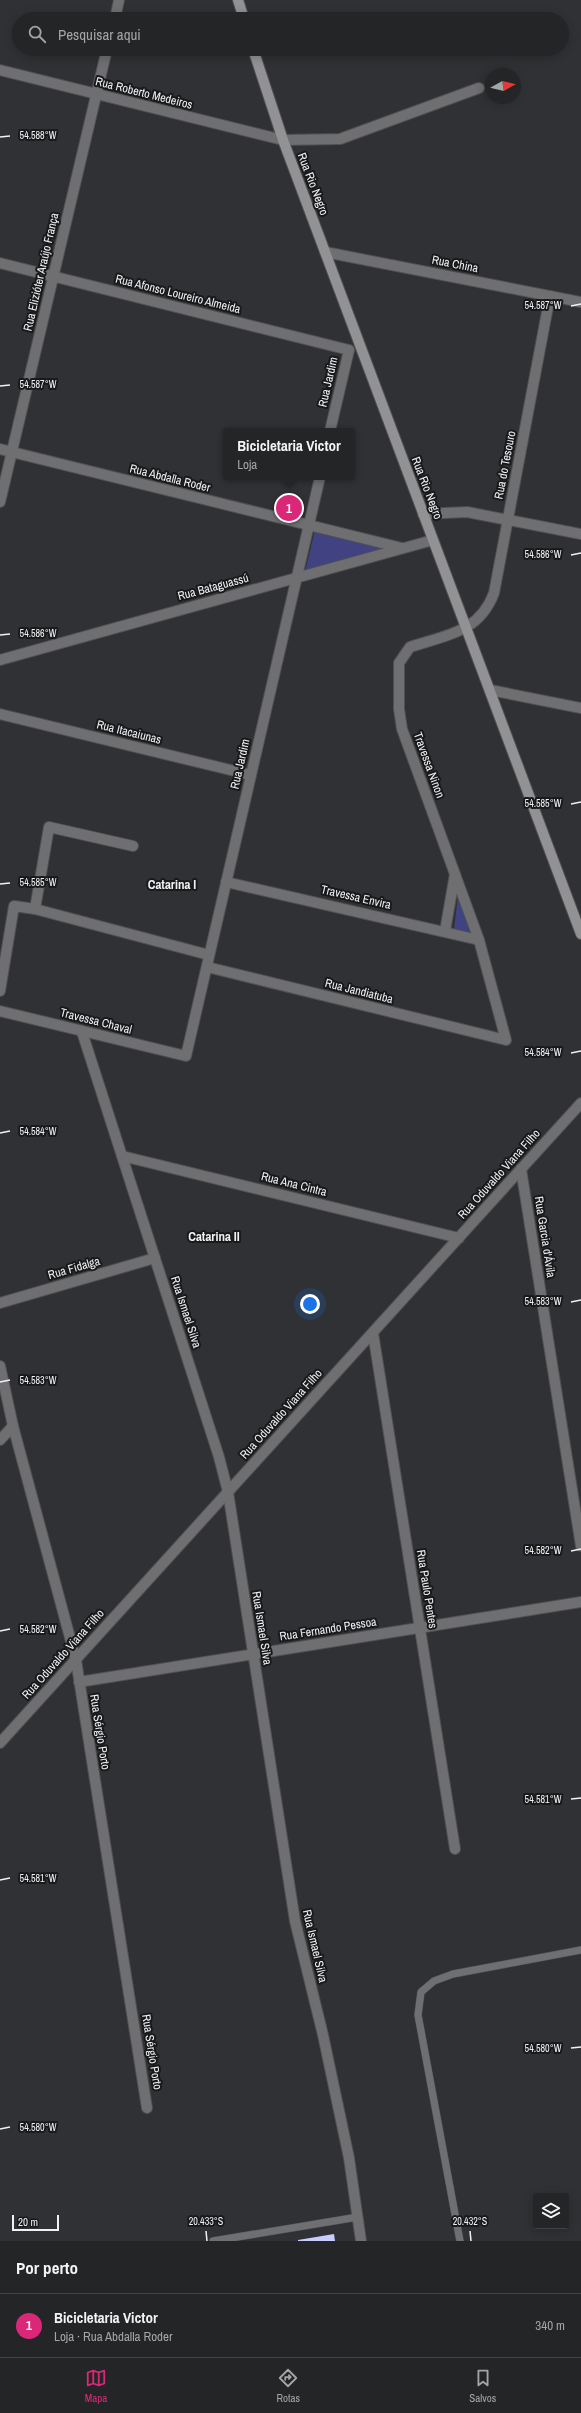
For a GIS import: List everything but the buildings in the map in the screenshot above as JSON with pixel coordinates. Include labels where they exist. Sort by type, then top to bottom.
[{"type":"main road","points":[[238,0],[242,12]]},
{"type":"main road","name":"Rua Rio Negro","points":[[255,56],[283,140],[581,934]]},
{"type":"street","points":[[116,12],[119,0]]},
{"type":"street","name":"Rua Elizióter Araújo França","points":[[0,502],[105,56]]},
{"type":"street","name":"Rua Roberto Medeiros","points":[[0,70],[96,95],[283,140],[340,139],[479,88]]},
{"type":"street","name":"Rua China","points":[[325,252],[581,302]]},
{"type":"street","name":"Rua Afonso Loureiro Almeida","points":[[0,263],[349,350]]},
{"type":"street","name":"Rua do Tesouro","points":[[466,629],[488,609],[492,598],[550,296]]},
{"type":"street","name":"Rua Jardim","points":[[331,428],[349,350],[360,346]]},
{"type":"street","name":"Rua Abdalla Roder","points":[[0,450],[404,548]]},
{"type":"street","name":"Rua Jardim","points":[[186,1056],[319,480]]},
{"type":"street","points":[[423,514],[467,512],[581,534]]},
{"type":"street","name":"Rua Bataguassú","points":[[0,660],[433,540]]},
{"type":"street","name":"Travessa Ninon","points":[[466,629],[410,647],[399,664],[399,709],[402,729],[479,940],[506,1040]]},
{"type":"street","points":[[490,690],[581,708]]},
{"type":"street","name":"Rua Itacaiunas","points":[[0,714],[251,775]]},
{"type":"street","points":[[35,909],[49,827],[133,846]]},
{"type":"street","name":"Travessa Ninon","points":[[446,931],[455,872]]},
{"type":"street","name":"Travessa Envira","points":[[226,882],[446,931],[479,940]]},
{"type":"street","points":[[0,991],[14,906],[35,909],[209,955]]},
{"type":"street","name":"Rua Jandiatuba","points":[[207,967],[506,1040]]},
{"type":"street","name":"Travessa Chaval","points":[[0,1011],[186,1056]]},
{"type":"street","name":"Rua Ismael Silva","points":[[82,1032],[219,1457],[228,1492],[295,1921],[329,2063],[349,2158],[361,2241]]},
{"type":"street","name":"Rua Oduvaldo Viana Filho","points":[[0,1743],[581,1103]]},
{"type":"street","name":"Rua Ana Cintra","points":[[122,1156],[459,1238]]},
{"type":"street","name":"Rua Garcia d'Ávila","points":[[521,1169],[581,1546]]},
{"type":"street","name":"Rua Fidalga","points":[[0,1303],[155,1258]]},
{"type":"street","name":"Rua Paulo Pentes","points":[[373,1333],[455,1849]]},
{"type":"street","name":"Rua Sérgio Porto","points":[[0,1366],[13,1426],[76,1660],[147,2108]]},
{"type":"street","points":[[0,1440],[13,1426]]},
{"type":"street","name":"Rua Fernando Pessoa","points":[[79,1682],[581,1602]]},
{"type":"lane","points":[[460,2241],[418,2015],[421,1992],[434,1981],[453,1974],[581,1950]]},
{"type":"lane","points":[[213,2241],[358,2217]]},
{"type":"shaded area","points":[[315,530],[390,549],[305,572]]},
{"type":"shaded area","points":[[458,896],[470,933],[454,929]]},
{"type":"place","name":"Bicicletaria Victor","points":[[289,508]]},
{"type":"district","name":"Catarina I","points":[[172,884]]},
{"type":"district","name":"Catarina II","points":[[214,1236]]}]
